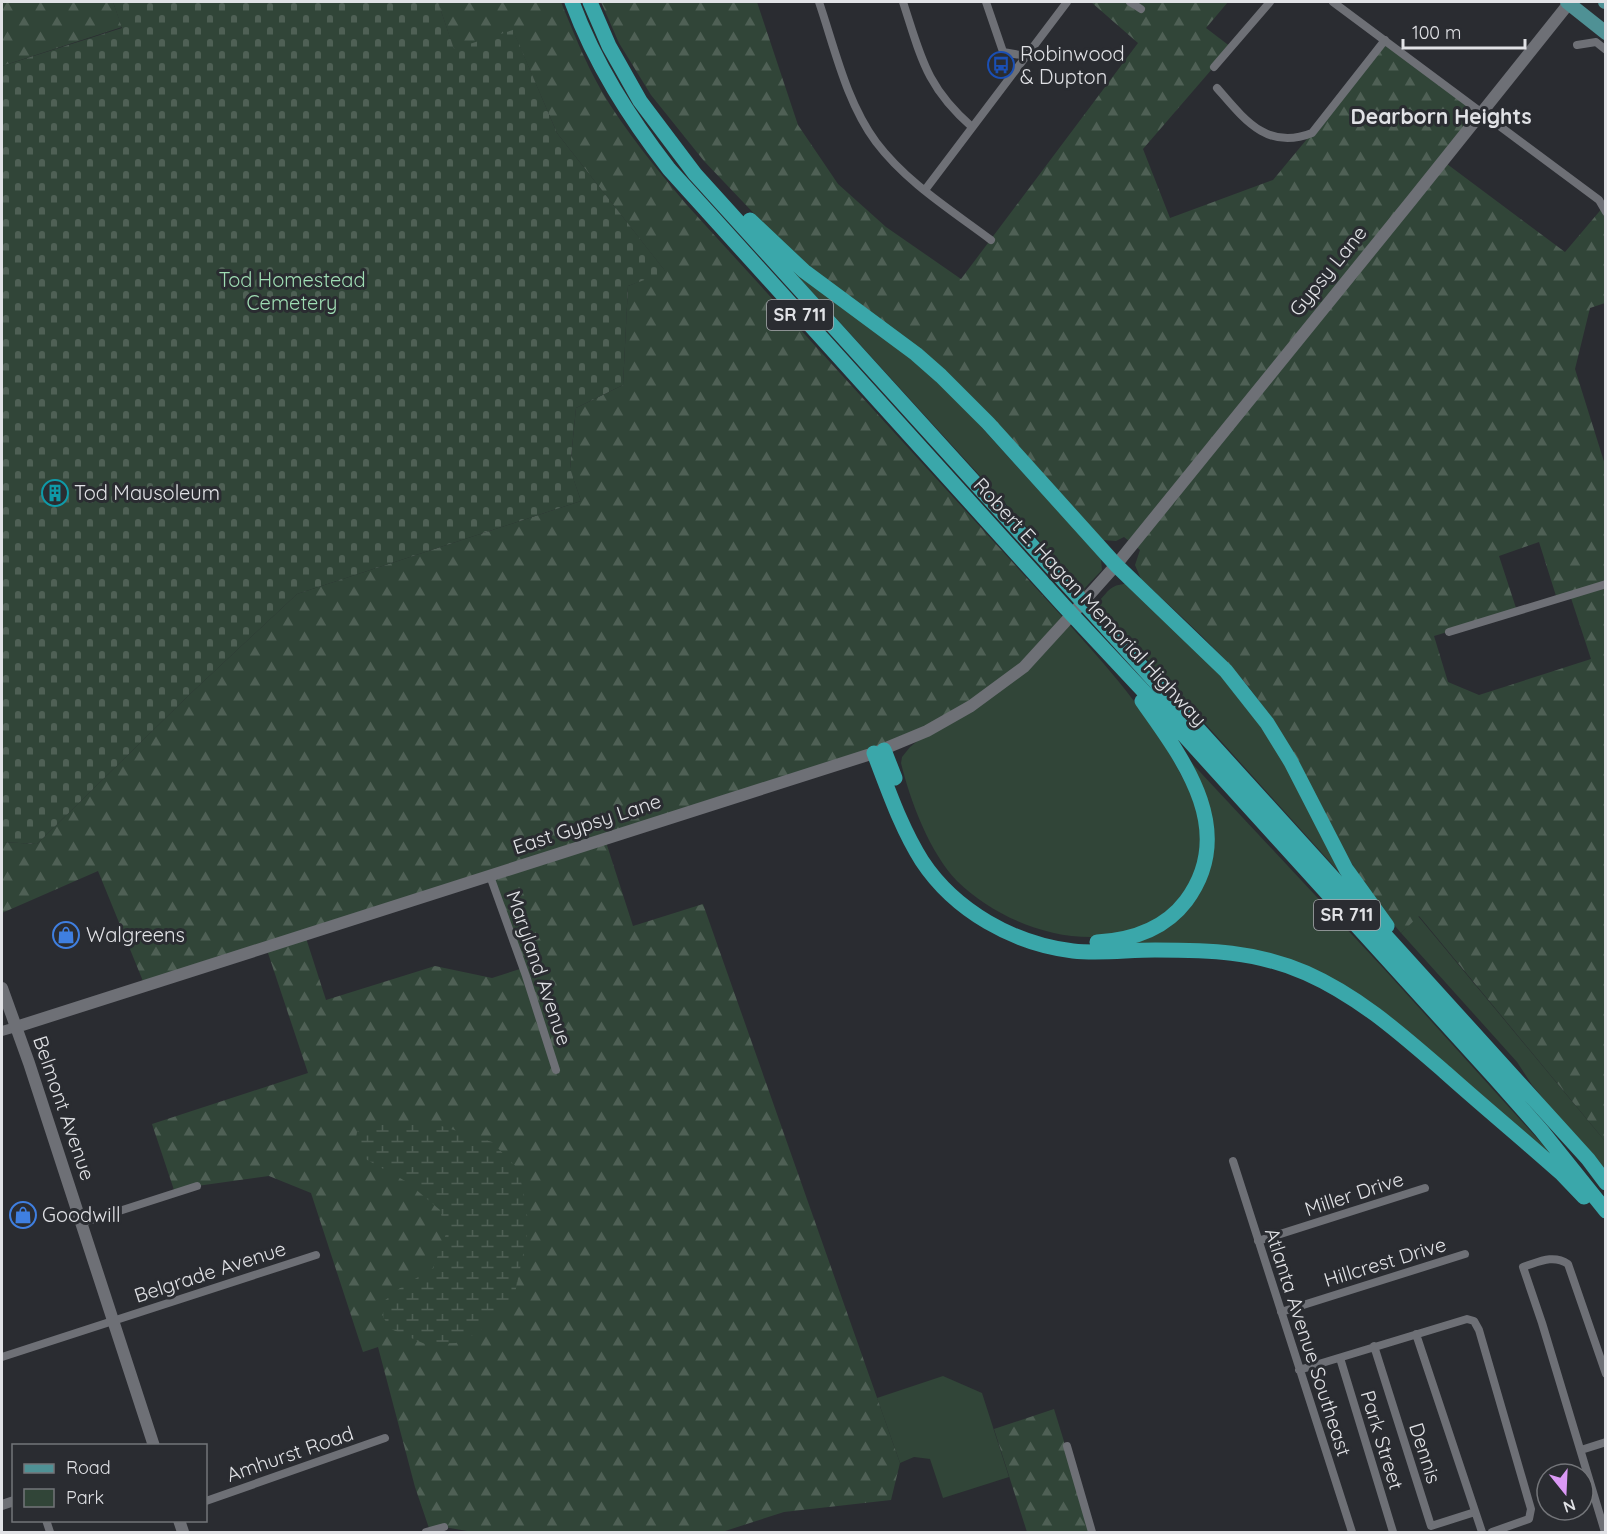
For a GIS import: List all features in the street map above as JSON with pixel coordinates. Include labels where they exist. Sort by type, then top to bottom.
[{"type":"highway","name":"Robert E. Hagan Memorial Highway","points":[[572,2],[608,82],[669,169],[1495,1078],[1541,1130],[1605,1211]]},
{"type":"highway","name":"Robert E. Hagan Memorial Highway","points":[[590,2],[609,46],[639,101],[695,174],[1588,1159],[1605,1183]]},
{"type":"highway","points":[[695,174],[734,202],[804,271],[916,354],[941,376],[988,423],[1116,565],[1226,671],[1267,723],[1291,762],[1346,868],[1384,923],[1508,1064],[1523,1088]]},
{"type":"highway","points":[[879,751],[928,855],[942,874],[977,906],[1047,938],[1094,942],[1134,937],[1153,929],[1181,907],[1199,880],[1208,844],[1207,823],[1190,774],[1135,691],[1127,675]]},
{"type":"highway","points":[[879,751],[910,839],[922,861],[941,886],[966,908],[997,927],[1028,941],[1051,947],[1086,951],[1210,950],[1270,960],[1330,985],[1369,1009],[1398,1032],[1562,1174],[1605,1221]]},
{"type":"main road","points":[[1568,2],[1605,33]]},
{"type":"main road","name":"Gypsy Lane","points":[[1116,565],[1568,2]]},
{"type":"main road","name":"East Gypsy Lane","points":[[16,1027],[879,751],[927,731],[971,706],[1024,667],[1116,565]]},
{"type":"main road","name":"Belmont Avenue","points":[[2,988],[82,1223],[153,1444]]},
{"type":"street","points":[[819,2],[846,84],[858,113],[876,142],[925,190],[991,240]]},
{"type":"street","points":[[903,2],[931,81],[952,109],[972,127]]},
{"type":"street","points":[[986,2],[1011,75]]},
{"type":"street","points":[[925,190],[1067,2]]},
{"type":"street","points":[[1130,2],[1141,9]]},
{"type":"street","points":[[1214,67],[1270,2]]},
{"type":"street","points":[[1333,2],[1599,200],[1605,212]]},
{"type":"street","points":[[1217,88],[1254,126],[1272,137],[1296,140],[1312,133],[1385,40]]},
{"type":"street","points":[[1577,45],[1596,42],[1605,50]]},
{"type":"street","points":[[1003,52],[1026,56]]},
{"type":"street","points":[[1449,632],[1605,584]]},
{"type":"street","name":"Maryland Avenue","points":[[490,876],[526,976],[556,1070]]},
{"type":"street","points":[[2,1031],[16,1027]]},
{"type":"street","name":"Atlanta Avenue Southeast","points":[[1233,1161],[1352,1533]]},
{"type":"street","points":[[82,1223],[197,1186]]},
{"type":"street","name":"Miller Drive","points":[[1258,1241],[1425,1188]]},
{"type":"street","name":"Hillcrest Drive","points":[[1281,1312],[1466,1254]]},
{"type":"street","name":"Belgrade Avenue","points":[[2,1357],[316,1255]]},
{"type":"street","points":[[1605,1374],[1568,1264],[1560,1259],[1549,1259],[1523,1267],[1605,1533]]},
{"type":"street","points":[[1299,1370],[1467,1319],[1474,1321],[1479,1330],[1532,1509],[1529,1519],[1492,1533]]},
{"type":"street","points":[[1416,1334],[1482,1533]]},
{"type":"street","name":"Dennis","points":[[1374,1346],[1429,1529],[1475,1512]]},
{"type":"street","name":"Park Street","points":[[1340,1358],[1393,1533]]},
{"type":"street","name":"Amhurst Road","points":[[207,1501],[385,1438]]},
{"type":"street","points":[[1581,1450],[1605,1442]]},
{"type":"street","points":[[1067,1446],[1092,1533]]},
{"type":"street","points":[[426,1533],[444,1527]]},
{"type":"green space","points":[[2,2],[113,2],[122,27],[2,66]]},
{"type":"green space","name":"Tod Homestead Cemetery","points":[[113,2],[438,2],[454,49],[513,30],[557,133],[666,272],[628,286],[623,385],[576,408],[570,468],[581,501],[297,594],[188,696],[37,844],[2,842],[2,66],[122,28]]},
{"type":"green space","points":[[438,2],[561,2],[584,57],[601,90],[663,177],[1066,621],[1024,667],[927,731],[605,839],[633,926],[703,904],[900,1463],[891,1500],[784,1512],[722,1532],[473,1532],[444,1527],[430,1531],[415,1487],[378,1347],[363,1352],[311,1193],[269,1176],[197,1186],[175,1193],[152,1124],[308,1073],[266,947],[145,986],[98,871],[2,913],[2,842],[37,844],[188,696],[297,594],[581,501],[570,469],[576,408],[623,385],[628,286],[665,271],[557,133],[513,31],[454,50]],"holes":[[[490,876],[523,968],[492,978],[435,966],[326,1000],[305,935]]]},
{"type":"green space","points":[[601,2],[757,2],[798,125],[838,184],[886,227],[961,279],[1138,43],[1091,2],[1228,2],[1206,28],[1231,47],[1143,149],[1170,218],[1273,180],[1385,40],[1481,113],[1443,161],[1565,252],[1604,206],[1606,212],[1605,303],[1590,308],[1575,369],[1606,468],[1605,1141],[1419,916],[1401,933],[1382,909],[1348,857],[1274,723],[1260,703],[1212,646],[1141,579],[1135,565],[1140,550],[1124,537],[1116,541],[1103,540],[992,420],[786,247],[704,161],[651,95],[619,43]],"holes":[[[1539,542],[1557,599],[1570,595],[1591,659],[1479,695],[1448,682],[1434,636],[1517,611],[1499,556]]]},
{"type":"green space","points":[[792,270],[937,378],[1101,559],[1102,570],[1084,589],[1097,603],[1112,587],[1127,584],[1221,676],[1275,745],[1342,871],[1340,873],[1100,607],[1093,613],[1069,587],[1075,580]]},
{"type":"green space","points":[[1066,621],[1114,676],[1158,735],[1192,793],[1200,813],[1201,846],[1196,871],[1172,908],[1149,924],[1125,933],[1099,937],[1073,936],[1022,923],[976,897],[957,881],[938,856],[922,826],[901,763],[902,757],[910,747]]},
{"type":"green space","points":[[1187,758],[1385,970],[1554,1157],[1300,967],[1128,947],[1157,931],[1210,863]]},
{"type":"green space","points":[[1418,916],[1605,1141],[1605,1172],[1532,1085],[1517,1062],[1401,933]]},
{"type":"green space","points":[[370,1123],[435,1124],[492,1142],[519,1170],[529,1226],[515,1293],[479,1332],[456,1343],[425,1344],[391,1329],[383,1317],[384,1301],[400,1288],[433,1268],[446,1234],[440,1210],[407,1182],[362,1157],[355,1144],[357,1132]]},
{"type":"green space","points":[[943,1376],[982,1393],[1009,1477],[943,1498],[930,1459],[914,1457],[900,1463],[877,1398]]},
{"type":"green space","points":[[1054,1409],[1092,1532],[1027,1532],[994,1429]]},
{"type":"place","name":"Robinwood & Dupton","points":[[1001,65]]},
{"type":"place","name":"Tod Mausoleum","points":[[55,493]]},
{"type":"place","name":"Walgreens","points":[[66,935]]},
{"type":"place","name":"Goodwill","points":[[23,1215]]},
{"type":"district","name":"Dearborn Heights","points":[[1441,117]]}]
